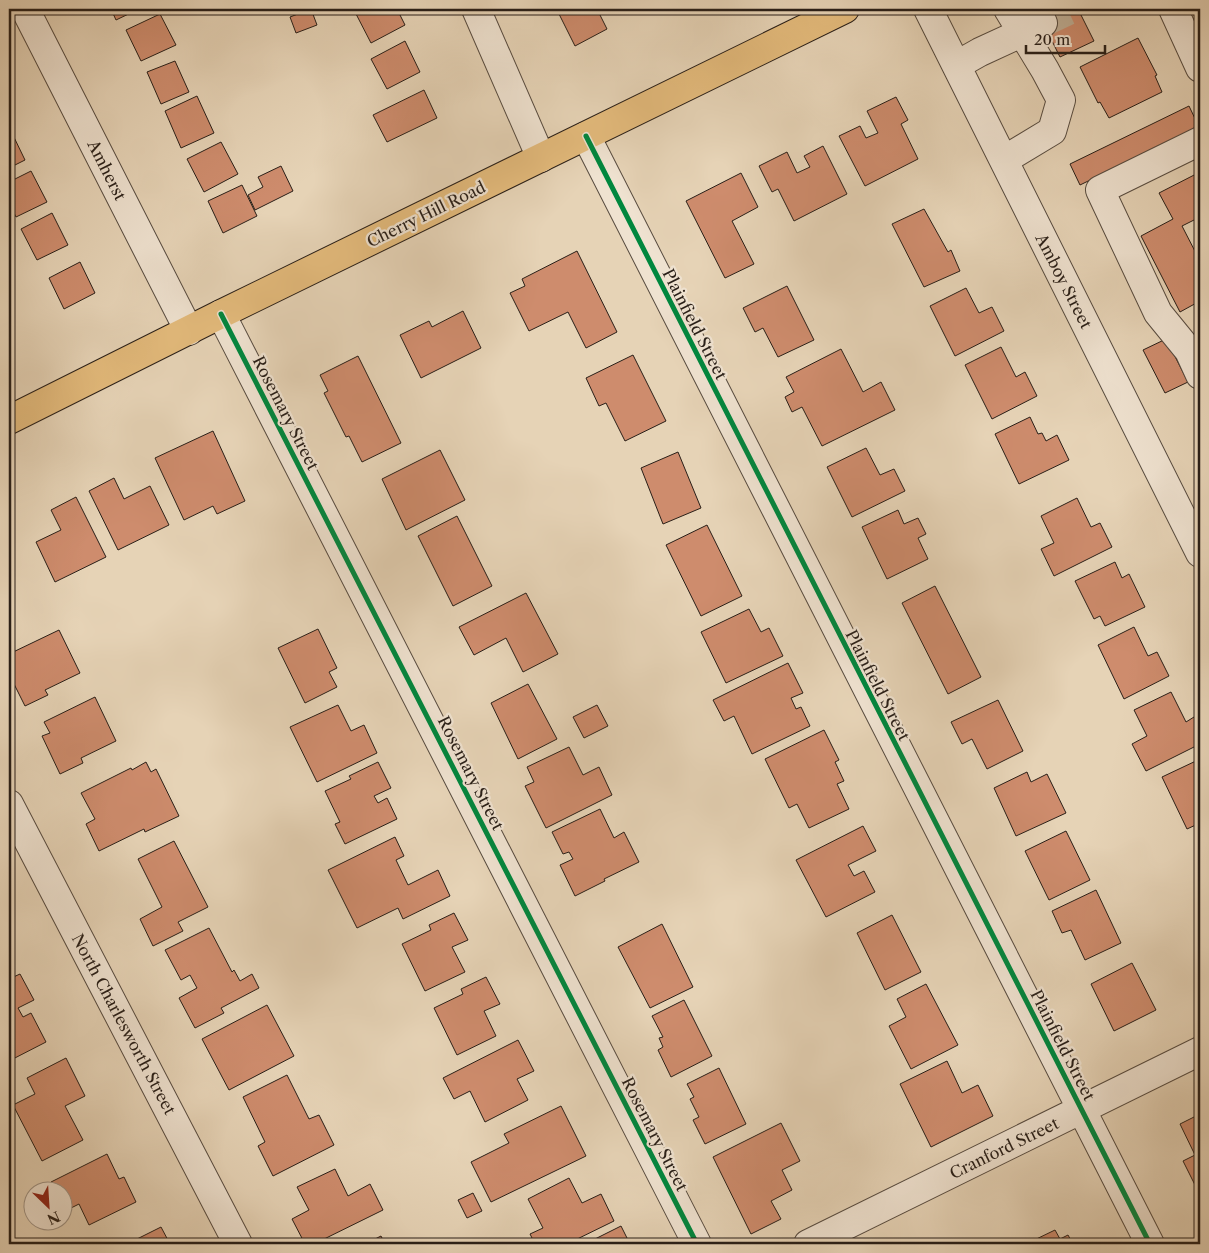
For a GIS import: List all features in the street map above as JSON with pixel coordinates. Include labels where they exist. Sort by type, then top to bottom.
[{"type":"main road","name":"Cherry Hill Road","points":[[9,420],[221,314],[845,9]]},
{"type":"street","name":"Amherst","points":[[25,9],[188,331]]},
{"type":"street","points":[[476,9],[541,158]]},
{"type":"street","name":"Amboy Street","points":[[928,9],[1200,553]]},
{"type":"street","points":[[1004,160],[1052,131],[1061,100],[1033,28],[1008,9]]},
{"type":"street","points":[[1173,9],[1200,68]]},
{"type":"street","points":[[957,65],[1033,28]]},
{"type":"street","name":"Plainfield Street","points":[[586,136],[1150,1244]]},
{"type":"street","points":[[1200,141],[1100,190],[1158,313],[1188,351],[1200,375]]},
{"type":"street","name":"Rosemary Street","points":[[221,314],[698,1244]]},
{"type":"street","name":"North Charlesworth Street","points":[[9,804],[238,1244]]},
{"type":"street","name":"Cranford Street","points":[[808,1244],[1200,1051]]},
{"type":"building","points":[[111,9],[139,9],[116,20]]},
{"type":"building","points":[[311,9],[317,25],[296,33],[290,17]]},
{"type":"building","points":[[362,9],[397,9],[405,25],[371,43],[355,12]]},
{"type":"building","points":[[569,9],[597,9],[607,29],[575,46],[559,14]]},
{"type":"building","points":[[1036,9],[1078,9],[1094,41],[1060,57]]},
{"type":"building","points":[[160,14],[176,45],[141,61],[126,30]]},
{"type":"building","points":[[1138,38],[1157,75],[1155,76],[1162,92],[1109,118],[1100,102],[1098,103],[1080,67]]},
{"type":"building","points":[[405,41],[420,72],[387,89],[371,59]]},
{"type":"building","points":[[175,61],[189,92],[161,104],[147,72]]},
{"type":"building","points":[[424,90],[437,118],[387,142],[373,115]]},
{"type":"building","points":[[197,96],[214,133],[181,148],[165,111]]},
{"type":"building","points":[[896,97],[908,120],[901,124],[918,159],[865,186],[839,136],[860,126],[866,138],[878,133],[867,111]]},
{"type":"building","points":[[1189,106],[1199,127],[1080,185],[1070,164]]},
{"type":"building","points":[[9,129],[25,160],[9,168]]},
{"type":"building","points":[[221,142],[238,174],[204,192],[187,159]]},
{"type":"building","points":[[823,146],[847,194],[794,221],[778,189],[772,192],[759,166],[787,152],[797,173],[810,167],[804,156]]},
{"type":"building","points":[[281,166],[293,191],[255,210],[248,195],[263,187],[258,177]]},
{"type":"building","points":[[31,171],[47,202],[16,217],[9,203],[9,182]]},
{"type":"building","points":[[1200,172],[1200,217],[1182,226],[1200,261],[1200,301],[1180,312],[1141,236],[1173,219],[1159,193]]},
{"type":"building","points":[[741,173],[758,207],[732,221],[754,264],[725,278],[686,201]]},
{"type":"building","points":[[242,185],[257,216],[223,233],[208,201]]},
{"type":"building","points":[[924,209],[948,252],[951,250],[960,271],[924,287],[892,224]]},
{"type":"building","points":[[52,213],[68,245],[37,260],[21,229]]},
{"type":"building","points":[[577,251],[617,332],[586,348],[568,312],[529,331],[510,293],[525,286],[522,279]]},
{"type":"building","points":[[80,262],[95,293],[64,309],[49,278]]},
{"type":"building","points":[[787,286],[814,340],[778,357],[763,328],[755,332],[743,308]]},
{"type":"building","points":[[966,288],[979,313],[992,307],[1004,331],[955,356],[930,306]]},
{"type":"building","points":[[463,311],[481,348],[421,378],[400,335],[429,321],[432,327]]},
{"type":"building","points":[[1166,339],[1188,382],[1165,393],[1143,350]]},
{"type":"building","points":[[1001,347],[1016,377],[1025,372],[1037,396],[992,419],[965,365]]},
{"type":"building","points":[[841,349],[863,392],[881,382],[895,410],[822,446],[802,407],[792,412],[785,397],[794,392],[786,377]]},
{"type":"building","points":[[633,355],[666,421],[625,441],[606,403],[599,406],[586,378]]},
{"type":"building","points":[[358,356],[401,443],[362,462],[349,436],[346,437],[324,393],[328,391],[320,375]]},
{"type":"building","points":[[1030,417],[1038,434],[1042,433],[1046,441],[1057,435],[1069,460],[1019,484],[995,434]]},
{"type":"building","points":[[213,431],[245,501],[217,514],[213,506],[184,520],[155,458]]},
{"type":"building","points":[[866,448],[880,475],[894,469],[905,491],[852,517],[827,467]]},
{"type":"building","points":[[440,450],[465,500],[406,530],[382,479]]},
{"type":"building","points":[[678,452],[701,508],[663,524],[641,468]]},
{"type":"building","points":[[114,478],[124,499],[150,486],[169,525],[118,550],[89,491]]},
{"type":"building","points":[[76,497],[106,557],[55,582],[36,542],[61,530],[51,510]]},
{"type":"building","points":[[1077,498],[1091,527],[1100,523],[1112,547],[1054,576],[1041,549],[1054,543],[1041,516]]},
{"type":"building","points":[[898,510],[904,524],[918,518],[926,534],[918,538],[928,559],[887,579],[862,527]]},
{"type":"building","points":[[457,516],[492,586],[453,606],[418,536]]},
{"type":"building","points":[[707,525],[742,596],[701,616],[666,545]]},
{"type":"building","points":[[1115,562],[1122,578],[1129,574],[1145,607],[1105,626],[1100,616],[1094,619],[1075,581]]},
{"type":"building","points":[[935,586],[981,677],[948,694],[902,603]]},
{"type":"building","points":[[526,593],[558,654],[523,672],[506,638],[474,655],[459,627]]},
{"type":"building","points":[[749,609],[761,632],[769,628],[783,656],[726,683],[701,632]]},
{"type":"building","points":[[1134,627],[1148,656],[1157,652],[1169,676],[1124,699],[1098,645]]},
{"type":"building","points":[[318,629],[337,668],[329,672],[337,687],[305,703],[278,648]]},
{"type":"building","points":[[59,630],[80,673],[45,690],[48,695],[25,706],[9,674],[9,667],[14,665],[9,654]]},
{"type":"building","points":[[788,663],[803,693],[791,698],[796,709],[801,707],[810,726],[752,754],[734,716],[724,721],[713,700]]},
{"type":"building","points":[[528,684],[557,739],[518,759],[491,703]]},
{"type":"building","points":[[1171,692],[1186,722],[1194,717],[1200,729],[1200,744],[1146,771],[1132,744],[1147,736],[1134,710]]},
{"type":"building","points":[[95,697],[116,741],[81,758],[83,763],[60,774],[42,736],[50,733],[44,722]]},
{"type":"building","points":[[998,700],[1023,751],[987,769],[972,739],[962,744],[951,722]]},
{"type":"building","points":[[338,705],[351,731],[364,725],[377,753],[317,782],[290,727]]},
{"type":"building","points":[[597,705],[608,726],[584,738],[573,717]]},
{"type":"building","points":[[824,730],[839,760],[835,762],[844,781],[837,784],[849,809],[809,828],[797,804],[789,808],[765,759]]},
{"type":"building","points":[[569,747],[583,775],[599,767],[612,795],[546,828],[525,786],[534,782],[527,767]]},
{"type":"building","points":[[1198,760],[1200,764],[1200,823],[1187,829],[1162,777]]},
{"type":"building","points":[[146,762],[151,772],[156,769],[179,816],[145,832],[144,829],[99,851],[86,824],[95,819],[81,793]]},
{"type":"building","points":[[378,762],[391,788],[374,796],[378,803],[387,798],[397,819],[345,844],[335,824],[340,822],[325,791],[351,779],[349,776]]},
{"type":"building","points":[[1027,772],[1031,782],[1047,774],[1066,813],[1016,836],[994,788]]},
{"type":"building","points":[[600,809],[614,838],[624,832],[639,862],[575,896],[560,865],[573,859],[569,852],[563,854],[552,832]]},
{"type":"building","points":[[863,826],[876,851],[848,865],[854,876],[864,871],[875,892],[826,917],[796,860]]},
{"type":"building","points":[[1066,831],[1090,880],[1049,900],[1025,851]]},
{"type":"building","points":[[395,837],[404,856],[396,860],[408,885],[438,870],[450,896],[403,919],[398,908],[357,928],[328,870]]},
{"type":"building","points":[[174,841],[208,907],[178,922],[183,931],[153,946],[140,919],[162,907],[138,859]]},
{"type":"building","points":[[1096,890],[1121,943],[1085,960],[1071,930],[1062,933],[1052,911]]},
{"type":"building","points":[[454,913],[468,940],[452,947],[465,972],[425,991],[402,944],[431,930],[429,925]]},
{"type":"building","points":[[892,915],[921,972],[885,990],[857,933]]},
{"type":"building","points":[[662,924],[693,987],[650,1008],[618,947]]},
{"type":"building","points":[[209,928],[232,972],[234,970],[240,981],[252,974],[259,988],[221,1008],[224,1013],[195,1028],[179,998],[197,988],[190,975],[181,980],[165,950]]},
{"type":"building","points":[[1132,963],[1156,1010],[1114,1031],[1091,984]]},
{"type":"building","points":[[20,974],[34,1000],[18,1008],[23,1017],[31,1013],[46,1042],[9,1061],[9,979]]},
{"type":"building","points":[[486,977],[500,1004],[484,1011],[496,1036],[457,1055],[434,1008],[463,994],[461,989]]},
{"type":"building","points":[[926,984],[958,1045],[911,1069],[889,1026],[906,1017],[897,999]]},
{"type":"building","points":[[684,1000],[712,1056],[671,1077],[658,1050],[663,1047],[659,1038],[663,1037],[652,1016]]},
{"type":"building","points":[[267,1005],[294,1056],[229,1090],[202,1039]]},
{"type":"building","points":[[518,1040],[534,1071],[517,1079],[528,1100],[485,1122],[470,1091],[454,1099],[443,1078]]},
{"type":"building","points":[[66,1058],[85,1096],[65,1106],[83,1140],[42,1161],[13,1105],[35,1094],[27,1078]]},
{"type":"building","points":[[947,1061],[962,1093],[978,1085],[993,1116],[931,1147],[900,1084]]},
{"type":"building","points":[[719,1068],[746,1124],[705,1144],[693,1120],[699,1117],[690,1099],[694,1097],[687,1084]]},
{"type":"building","points":[[287,1075],[309,1119],[319,1115],[334,1145],[273,1176],[258,1146],[265,1142],[243,1097]]},
{"type":"building","points":[[561,1106],[586,1156],[491,1202],[471,1162],[509,1143],[504,1134]]},
{"type":"building","points":[[1200,1114],[1200,1185],[1196,1187],[1183,1161],[1195,1155],[1180,1124]]},
{"type":"building","points":[[781,1123],[800,1161],[782,1170],[792,1190],[771,1201],[781,1219],[751,1234],[713,1157]]},
{"type":"building","points":[[107,1154],[119,1179],[124,1177],[136,1202],[89,1225],[79,1204],[72,1208],[72,1180],[55,1180]]},
{"type":"building","points":[[335,1169],[348,1196],[370,1184],[383,1210],[314,1244],[305,1244],[292,1219],[309,1210],[297,1187]]},
{"type":"building","points":[[569,1178],[582,1203],[601,1194],[614,1221],[567,1244],[535,1244],[530,1234],[543,1228],[528,1199]]},
{"type":"building","points":[[473,1193],[482,1211],[467,1218],[458,1200]]},
{"type":"building","points":[[621,1226],[630,1244],[585,1244]]},
{"type":"building","points":[[161,1227],[170,1244],[127,1244]]},
{"type":"building","points":[[1055,1230],[1060,1239],[1068,1235],[1073,1244],[1026,1244]]},
{"type":"building","points":[[381,1236],[385,1244],[365,1244]]},
{"type":"tunnel","points":[[1043,23],[1073,9]]},
{"type":"cycle path","points":[[586,136],[1150,1244]]},
{"type":"cycle path","points":[[221,314],[697,1244]]}]
